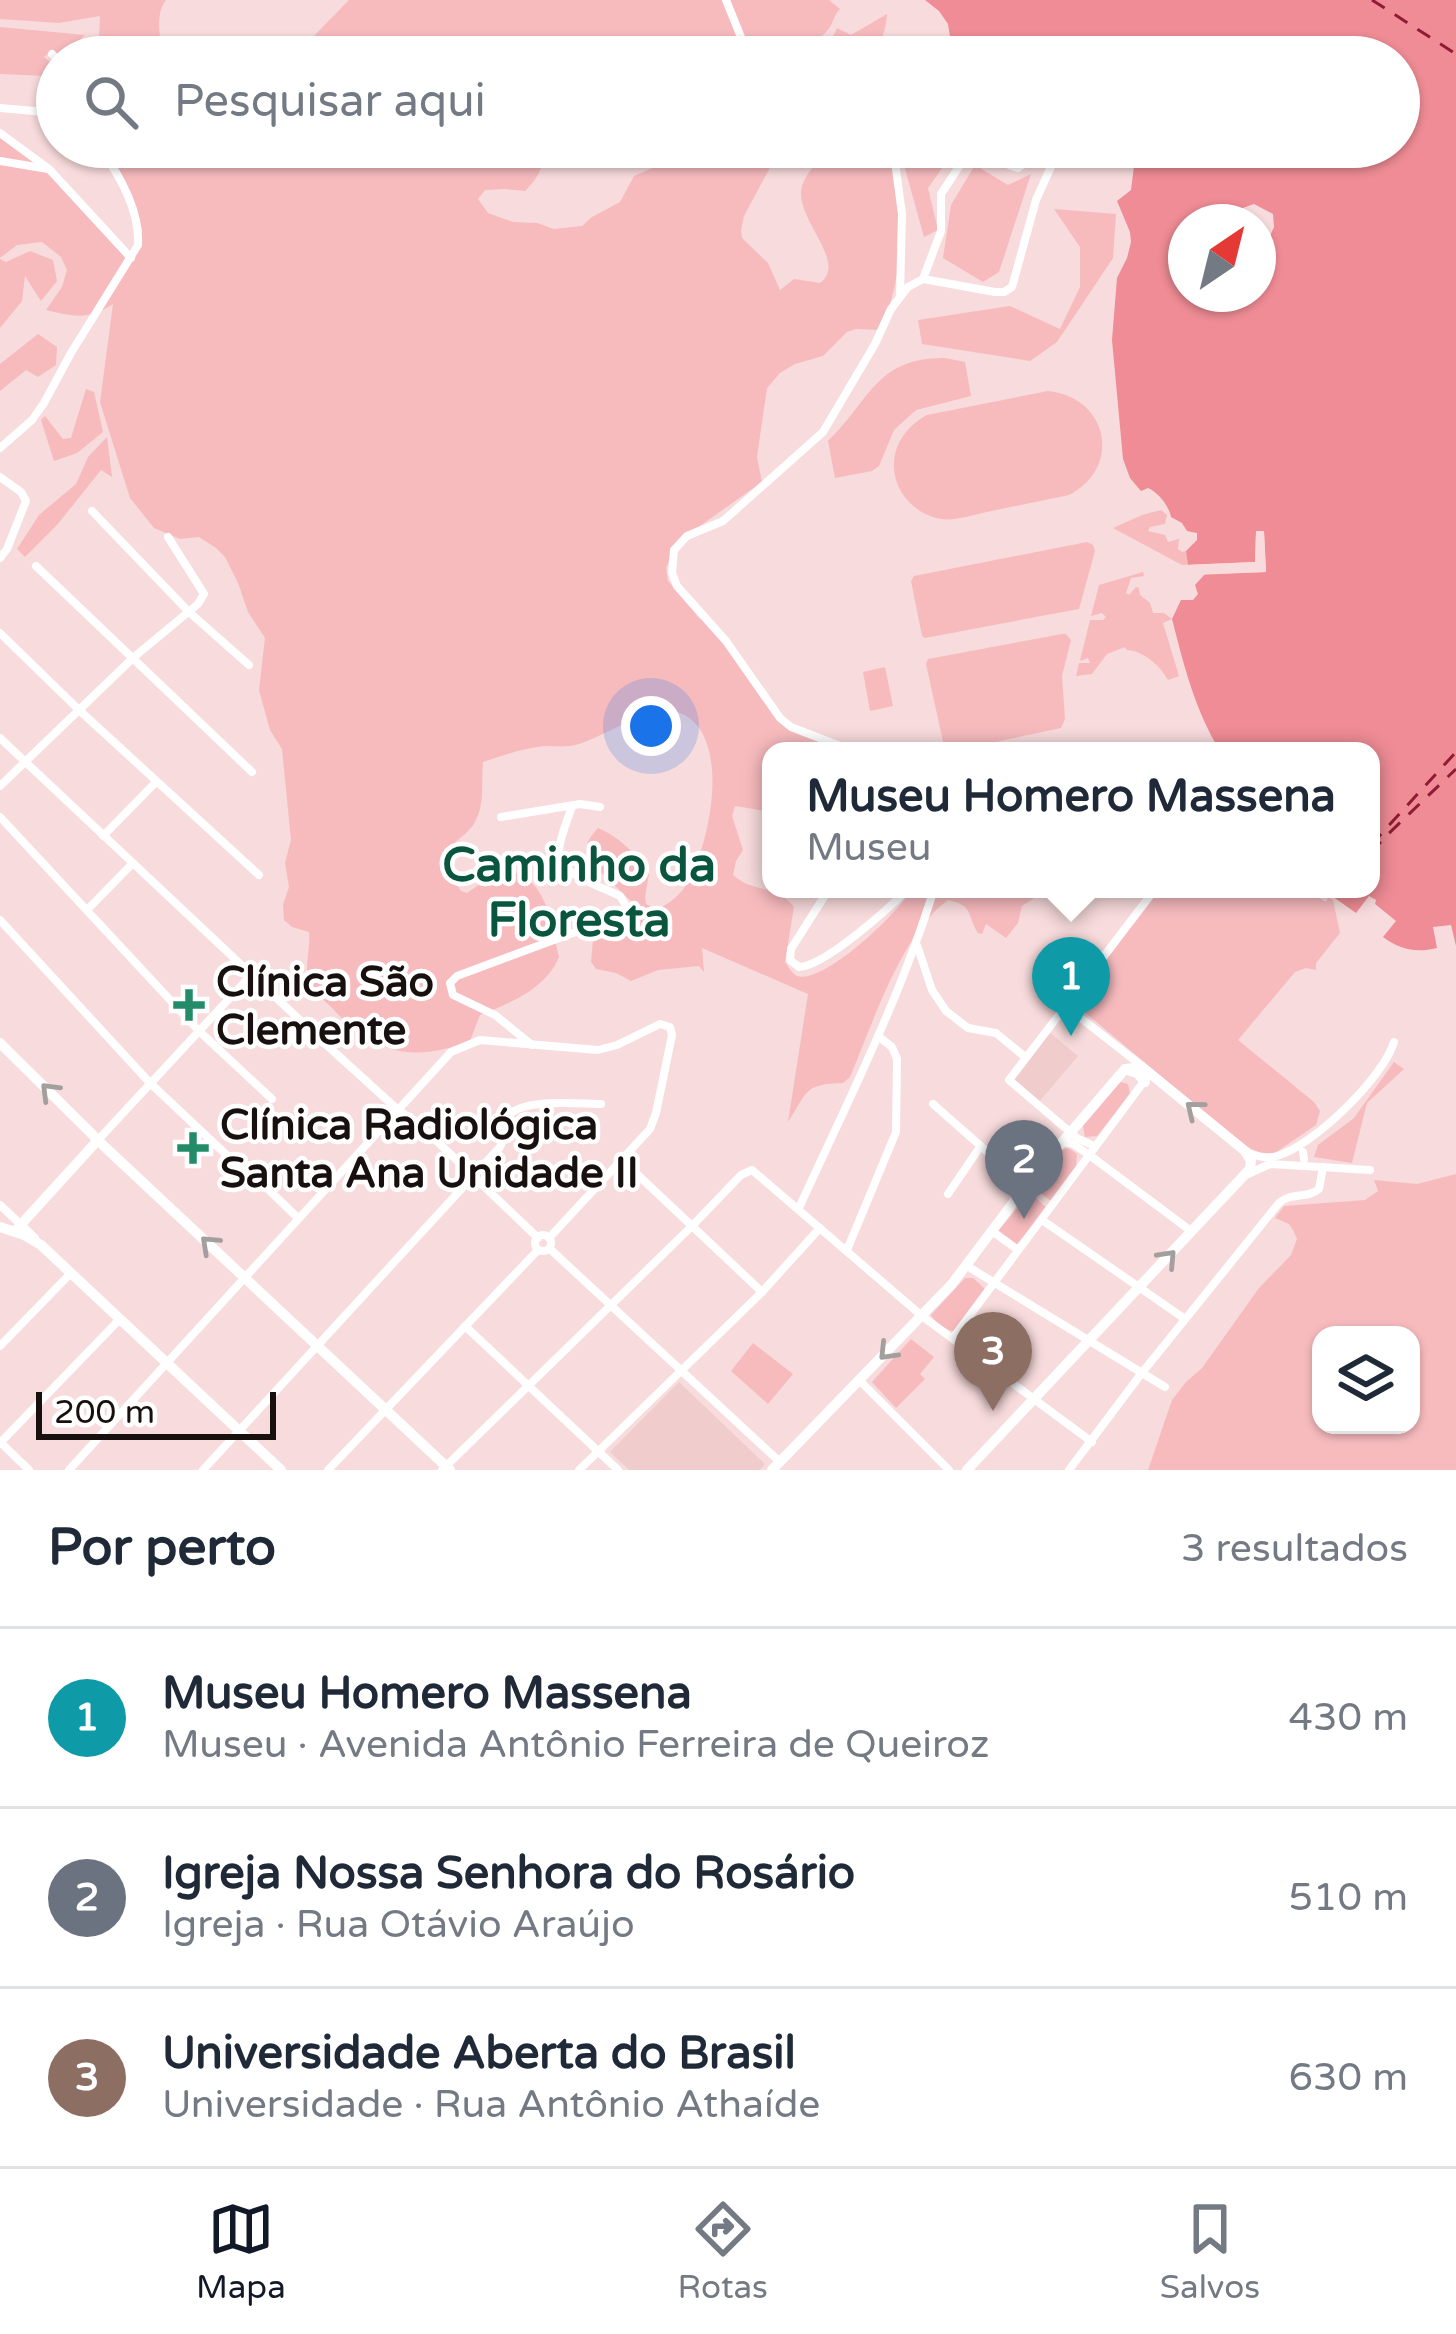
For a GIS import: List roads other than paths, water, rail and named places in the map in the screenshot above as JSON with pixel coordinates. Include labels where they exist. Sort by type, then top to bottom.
[{"type":"main road","points":[[0,1042],[446,1469]]},
{"type":"main road","points":[[780,1467],[967,1266],[1026,1186],[1125,1069],[1142,1067],[1245,1151],[1251,1165],[967,1470]]},
{"type":"main road","points":[[1125,1069],[1144,1082]]},
{"type":"main road","points":[[0,1232],[18,1228],[98,1140]]},
{"type":"main road","points":[[18,1228],[281,1470]]},
{"type":"street","points":[[726,0],[741,36]]},
{"type":"street","points":[[0,108],[36,111]]},
{"type":"street","points":[[0,133],[36,159]]},
{"type":"street","points":[[0,161],[36,167]]},
{"type":"street","points":[[44,168],[50,169],[131,258]]},
{"type":"street","points":[[0,448],[44,404],[138,245],[139,232],[112,168]]},
{"type":"street","points":[[896,168],[902,214],[900,296]]},
{"type":"street","points":[[923,279],[941,231],[941,194],[958,168]]},
{"type":"street","points":[[830,742],[780,718],[726,640],[677,586],[671,568],[674,550],[683,538],[723,520],[823,433],[900,296],[912,284],[923,279],[995,292],[1012,287],[1036,200],[1052,168]]},
{"type":"street","points":[[0,477],[26,501],[2,555]]},
{"type":"street","points":[[92,511],[189,612],[249,665]]},
{"type":"street","points":[[0,786],[204,594],[168,537]]},
{"type":"street","points":[[36,566],[252,772]]},
{"type":"street","points":[[0,633],[259,875]]},
{"type":"street","points":[[0,738],[397,1109],[406,1123],[440,1147],[538,1238]]},
{"type":"street","points":[[103,836],[156,782]]},
{"type":"street","points":[[501,817],[585,804],[600,807]]},
{"type":"street","points":[[532,1045],[495,1015],[453,995],[449,986],[457,976],[625,910],[620,896],[560,863],[572,806]]},
{"type":"street","points":[[0,818],[199,1031],[272,1100]]},
{"type":"street","points":[[87,910],[132,864]]},
{"type":"street","points":[[823,898],[790,949],[790,960],[799,967],[813,964],[898,898]]},
{"type":"street","points":[[799,1209],[878,1036],[931,898]]},
{"type":"street","points":[[1148,898],[1009,1080],[1070,1142],[1091,1150],[1192,1232]]},
{"type":"street","points":[[0,920],[150,1083],[298,1218]]},
{"type":"street","points":[[916,945],[932,990],[946,1011],[968,1028],[996,1034],[1025,1057]]},
{"type":"street","points":[[98,1140],[252,973]]},
{"type":"street","points":[[953,1339],[1144,1082],[1142,1067],[1064,1005]]},
{"type":"street","points":[[69,1470],[448,1055],[480,1040],[598,1050],[660,1024],[668,1025],[672,1032],[654,1118],[645,1136],[549,1243],[544,1252],[535,1244],[543,1235],[549,1243],[610,1306],[780,1467]]},
{"type":"street","points":[[847,1250],[896,1132],[897,1059],[892,1047],[878,1036]]},
{"type":"street","points":[[1246,1175],[1265,1164],[1297,1156],[1310,1136],[1350,1104],[1394,1042]]},
{"type":"street","points":[[1124,1053],[1125,1069]]},
{"type":"street","points":[[203,1470],[473,1178],[502,1144],[510,1114],[531,1104],[601,1104]]},
{"type":"street","points":[[933,1104],[1026,1186]]},
{"type":"street","points":[[948,1194],[980,1147]]},
{"type":"street","points":[[1245,1151],[1265,1157],[1297,1156],[1319,1167],[1370,1170]]},
{"type":"street","points":[[622,1160],[762,1292]]},
{"type":"street","points":[[1069,1470],[1281,1200],[1319,1189],[1319,1167]]},
{"type":"street","points":[[446,1469],[741,1175],[752,1170],[922,1316],[1091,1442]]},
{"type":"street","points":[[0,1205],[18,1228]]},
{"type":"street","points":[[1042,1220],[1185,1319]]},
{"type":"street","points":[[579,1470],[762,1292],[820,1228]]},
{"type":"street","points":[[992,1231],[1018,1250]]},
{"type":"street","points":[[328,1470],[538,1250]]},
{"type":"street","points":[[967,1266],[1165,1387]]},
{"type":"street","points":[[0,1346],[71,1273]]},
{"type":"street","points":[[29,1470],[0,1443],[120,1318]]},
{"type":"street","points":[[465,1326],[617,1470]]},
{"type":"street","points":[[860,1381],[949,1470]]},
{"type":"place","name":"Clínica São Clemente","points":[[189,1005]]},
{"type":"place","name":"Museu Homero Massena","points":[[1071,1036]]},
{"type":"place","name":"Clínica Radiológica Santa Ana Unidade II","points":[[193,1148]]},
{"type":"place","name":"Igreja Nossa Senhora do Rosário","points":[[1024,1219]]},
{"type":"place","name":"Universidade Aberta do Brasil","points":[[993,1411]]},
{"type":"district","name":"Caminho da Floresta","points":[[579,892]]}]
